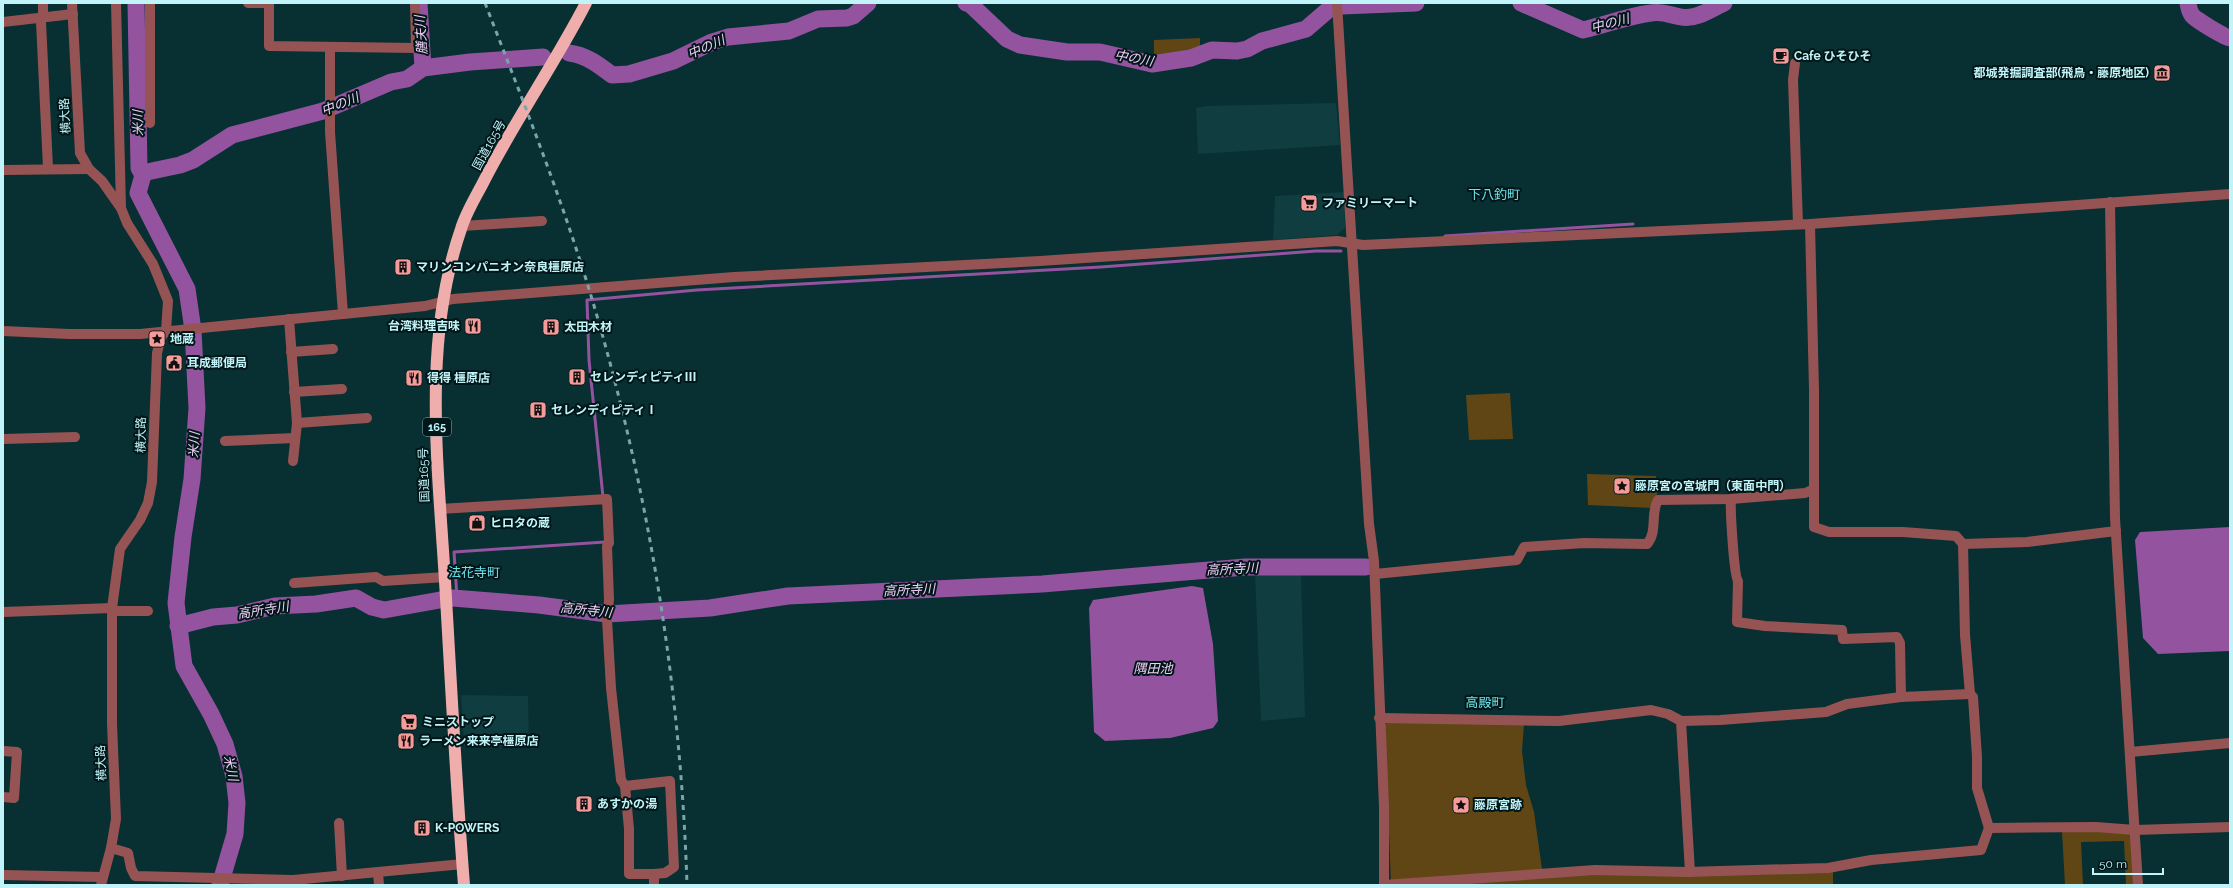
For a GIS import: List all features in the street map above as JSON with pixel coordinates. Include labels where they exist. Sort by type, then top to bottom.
[{"type":"highway","name":"国道165号","points":[[464,885],[440,509],[437,364],[441,302],[449,266],[462,226],[497,157],[586,3]]},
{"type":"street","points":[[43,3],[44,16],[41,22],[48,168]]},
{"type":"street","name":"横大路","points":[[72,3],[80,153],[89,169],[102,181],[121,208],[127,223],[153,264],[168,301],[166,331],[161,337],[158,353],[152,482],[148,504],[140,520],[120,549],[112,610],[112,724],[116,819],[111,848],[102,881]]},
{"type":"street","points":[[116,3],[121,208]]},
{"type":"street","points":[[150,3],[150,124]]},
{"type":"street","points":[[248,3],[269,3],[269,46],[416,48],[415,3]]},
{"type":"street","points":[[1337,3],[1369,524],[1375,574],[1379,718],[1384,807],[1384,885],[1595,870],[1690,872],[1828,868],[1878,859],[1981,850],[1990,828],[1977,788],[1975,723],[1973,698],[1970,694],[1965,635],[1963,544],[1956,536],[1903,532],[1829,532],[1814,527],[1812,490],[1814,390],[1810,224]]},
{"type":"street","points":[[3,22],[44,16],[73,14]]},
{"type":"street","points":[[330,48],[330,132],[343,314]]},
{"type":"street","points":[[1795,63],[1793,80],[1798,224]]},
{"type":"street","points":[[3,170],[48,168],[89,169]]},
{"type":"street","points":[[3,331],[69,334],[140,334],[205,326],[343,314],[441,302],[453,299],[734,277],[1040,261],[1337,241],[1371,244],[1810,224],[2230,194]]},
{"type":"street","points":[[2110,202],[2112,402],[2116,531],[2138,885]]},
{"type":"street","points":[[462,226],[542,221]]},
{"type":"street","points":[[289,319],[296,423],[293,461]]},
{"type":"street","points":[[291,352],[333,349]]},
{"type":"street","points":[[294,392],[342,389]]},
{"type":"street","points":[[296,423],[368,418]]},
{"type":"street","points":[[3,439],[74,437]]},
{"type":"street","points":[[225,441],[295,438]]},
{"type":"street","points":[[1375,574],[1517,560],[1524,547],[1584,543],[1647,544],[1652,538],[1655,506],[1658,500],[1731,498],[1805,493],[1812,490]]},
{"type":"street","points":[[1731,498],[1733,559],[1739,594],[1737,622],[1765,626],[1842,630],[1843,639],[1897,638],[1900,643],[1901,697]]},
{"type":"street","points":[[440,509],[607,499],[609,543],[607,546],[607,614],[612,696],[621,780],[625,786],[629,829],[630,874],[665,873],[674,867],[670,781],[625,786]]},
{"type":"street","points":[[1963,544],[2027,542],[2116,531]]},
{"type":"street","points":[[294,583],[376,577],[383,582],[445,577]]},
{"type":"street","points":[[3,612],[112,610],[148,611]]},
{"type":"street","points":[[1379,718],[1559,721],[1651,710],[1668,714],[1681,721],[1755,719],[1826,712],[1847,704],[1901,697],[1970,694]]},
{"type":"street","points":[[1681,721],[1690,872]]},
{"type":"street","points":[[2130,752],[2230,743]]},
{"type":"street","points":[[3,751],[17,752],[14,798],[3,797]]},
{"type":"street","points":[[339,823],[342,876]]},
{"type":"street","points":[[1990,828],[2096,827],[2135,830],[2230,827]]},
{"type":"street","points":[[111,848],[128,853],[134,876],[232,879],[243,882],[292,882],[463,864]]},
{"type":"street","points":[[378,873],[379,885]]},
{"type":"street","points":[[654,874],[654,885]]},
{"type":"street","points":[[3,875],[102,881]]},
{"type":"shaded area","points":[[1200,38],[1200,50],[1190,54],[1154,59],[1154,40]]},
{"type":"shaded area","points":[[1336,103],[1340,145],[1198,154],[1196,108],[1206,106]]},
{"type":"shaded area","points":[[1344,192],[1345,228],[1337,235],[1273,240],[1275,196]]},
{"type":"shaded area","points":[[1510,393],[1513,439],[1469,440],[1466,395]]},
{"type":"shaded area","name":"藤原宮の宮城門（東面中門）","points":[[1587,474],[1656,476],[1657,496],[1652,508],[1588,505]]},
{"type":"shaded area","points":[[1255,574],[1301,574],[1305,717],[1261,721]]},
{"type":"shaded area","points":[[461,695],[528,696],[529,746],[464,746]]},
{"type":"shaded area","name":"藤原宮跡","points":[[1389,721],[1524,724],[1522,751],[1526,785],[1534,812],[1543,876],[1833,871],[1833,885],[1391,885],[1385,725]]},
{"type":"shaded area","points":[[2093,831],[2132,834],[2135,885],[2126,885],[2124,841],[2081,842],[2083,885],[2065,885],[2062,832]]},
{"type":"water","points":[[2230,527],[2230,651],[2158,654],[2143,638],[2135,540],[2140,532]]},
{"type":"water","name":"隅田池","points":[[1192,586],[1203,588],[1213,644],[1218,721],[1213,728],[1170,738],[1105,741],[1094,732],[1089,608],[1093,600]]},
{"type":"waterway","name":"米川","points":[[136,3],[139,168],[143,175],[138,193],[187,289],[193,330],[197,408],[192,479],[183,537],[176,603],[184,666],[211,714],[225,744],[234,776],[237,803],[235,834],[220,885]]},
{"type":"waterway","name":"膳夫川","points":[[419,3],[423,68]]},
{"type":"waterway","name":"中の川","points":[[569,53],[587,58],[612,75],[629,74],[673,61],[712,42],[728,37],[789,31],[818,19],[847,18],[853,16],[868,3]]},
{"type":"waterway","name":"中の川","points":[[966,3],[970,4],[1007,39],[1020,45],[1067,52],[1100,52],[1152,64],[1191,58],[1212,50],[1237,51],[1247,49],[1262,41],[1306,29],[1328,10]]},
{"type":"waterway","name":"中の川","points":[[1342,6],[1416,3]]},
{"type":"waterway","name":"中の川","points":[[1521,3],[1583,30],[1633,16],[1659,12],[1687,18],[1703,13],[1724,3]]},
{"type":"waterway","name":"中の川","points":[[2188,3],[2190,12],[2194,17],[2217,32],[2230,38]]},
{"type":"waterway","name":"中の川","points":[[143,175],[147,172],[180,165],[193,160],[232,135],[323,111],[391,82],[407,79],[423,68],[470,62],[543,57]]},
{"type":"waterway","points":[[1445,236],[1633,224]]},
{"type":"waterway","points":[[603,497],[589,360],[587,300],[697,290],[1101,267],[1316,251],[1341,251]]},
{"type":"waterway","points":[[457,598],[454,552],[605,542]]},
{"type":"waterway","name":"高所寺川","points":[[453,598],[539,605],[607,614],[710,608],[788,596],[1042,584],[1245,567],[1366,567]]},
{"type":"waterway","name":"高所寺川","points":[[178,626],[213,617],[237,615],[275,606],[316,604],[356,598],[372,607],[384,610],[440,600]]},
{"type":"railway","points":[[485,3],[547,165],[576,247],[601,330],[635,467],[661,605],[671,675],[684,815],[687,885]]},
{"type":"place","name":"Cafe ひそひそ","points":[[1781,56]]},
{"type":"place","name":"都城発掘調査部(飛鳥・藤原地区)","points":[[2162,73]]},
{"type":"place","name":"ファミリーマート","points":[[1309,203]]},
{"type":"place","name":"マリンコンパニオン奈良橿原店","points":[[403,267]]},
{"type":"place","name":"台湾料理吉味","points":[[473,326]]},
{"type":"place","name":"太田木材","points":[[551,327]]},
{"type":"place","name":"地蔵","points":[[157,339]]},
{"type":"place","name":"耳成郵便局","points":[[174,363]]},
{"type":"place","name":"セレンディピティⅢ","points":[[577,377]]},
{"type":"place","name":"得得 橿原店","points":[[414,378]]},
{"type":"place","name":"セレンディピティⅠ","points":[[538,410]]},
{"type":"place","name":"藤原宮の宮城門（東面中門）","points":[[1622,486]]},
{"type":"place","name":"ヒロタの蔵","points":[[477,523]]},
{"type":"place","name":"ミニストップ","points":[[409,722]]},
{"type":"place","name":"ラーメン来来亭橿原店","points":[[406,741]]},
{"type":"place","name":"あすかの湯","points":[[584,804]]},
{"type":"place","name":"藤原宮跡","points":[[1461,805]]},
{"type":"place","name":"K-POWERS","points":[[422,828]]},
{"type":"district","name":"下八釣町","points":[[1494,194]]},
{"type":"district","name":"法花寺町","points":[[474,572]]},
{"type":"district","name":"高殿町","points":[[1485,702]]}]
